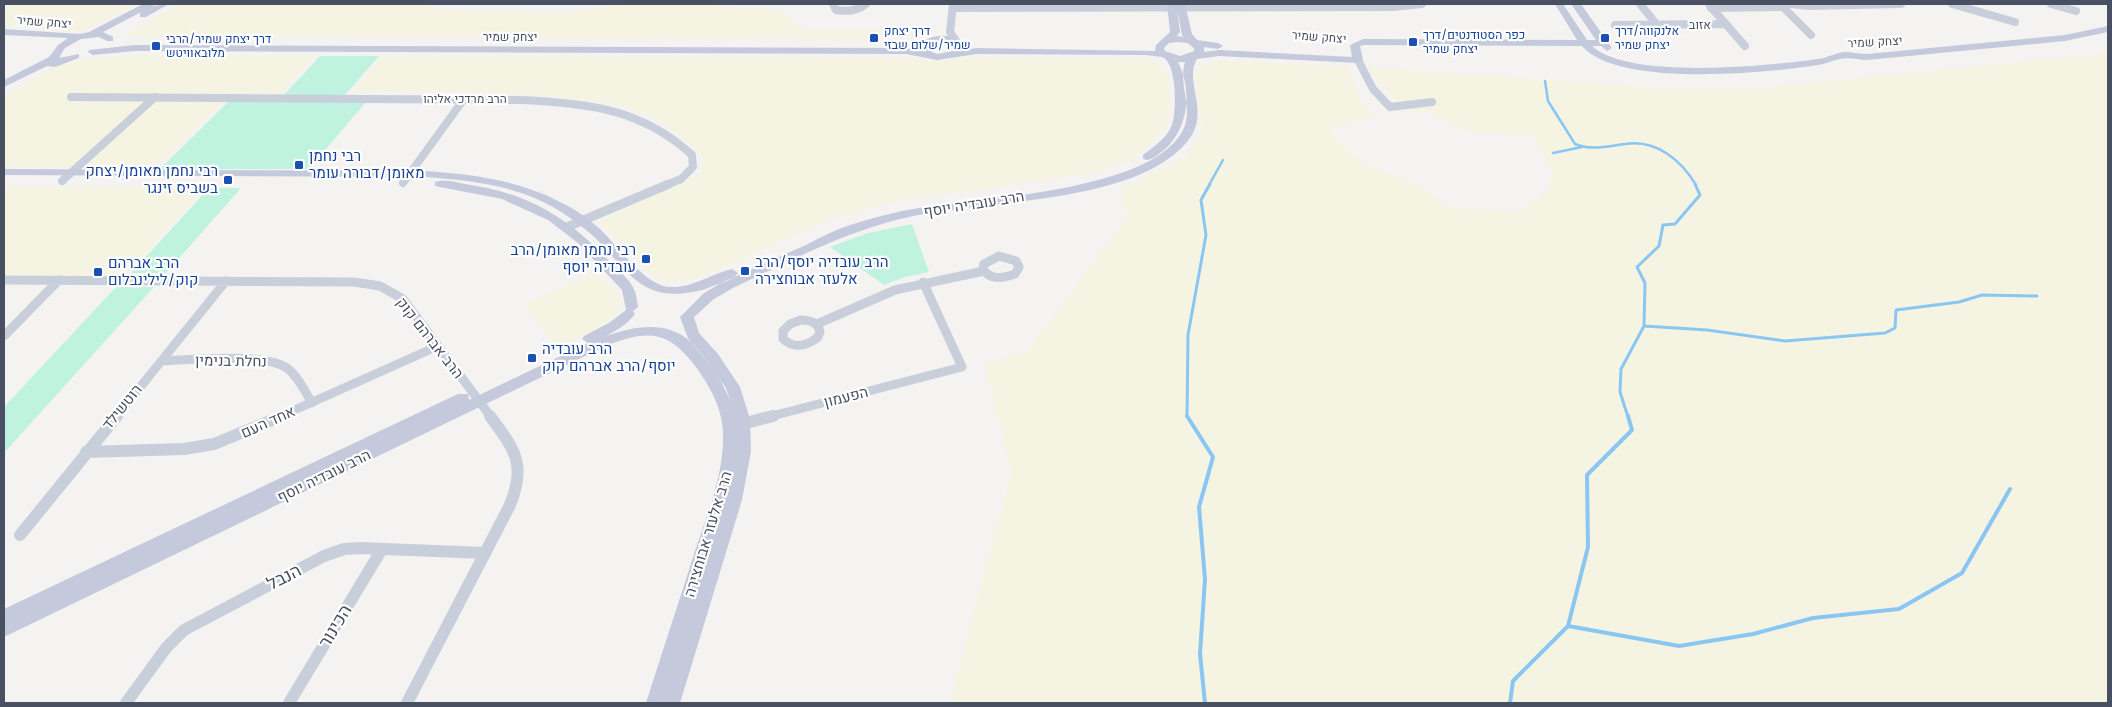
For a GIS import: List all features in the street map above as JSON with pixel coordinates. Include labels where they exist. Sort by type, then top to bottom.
[{"type":"main road","points":[[4,84],[51,60],[65,43],[85,36],[150,4]]},
{"type":"main road","points":[[93,52],[106,45],[119,29],[164,4]]},
{"type":"main road","name":"יצחק שמיר","points":[[1558,4],[1584,42],[1605,59],[1644,68],[1708,69],[1820,62],[1840,56],[1867,57],[2065,38],[2108,29]]},
{"type":"main road","name":"יצחק שמיר","points":[[1576,4],[1612,55],[1620,62],[1644,68]]},
{"type":"main road","points":[[957,42],[979,45],[1149,46],[1166,42],[1175,32],[1177,5]]},
{"type":"main road","points":[[1177,5],[1187,35],[1194,42]]},
{"type":"main road","points":[[1553,43],[1569,37],[1575,29]]},
{"type":"main road","name":"יצחק שמיר","points":[[4,32],[85,36],[101,34],[110,38],[136,41],[886,44],[946,39],[957,42]]},
{"type":"main road","name":"יצחק שמיר","points":[[1166,42],[1181,39],[1194,42],[1357,56]]},
{"type":"main road","name":"יצחק שמיר","points":[[4,40],[48,44],[64,55],[75,56]]},
{"type":"main road","points":[[927,54],[922,48],[932,40]]},
{"type":"main road","points":[[954,54],[960,49],[957,42]]},
{"type":"main road","name":"הרב עובדיה יוסף","points":[[670,291],[711,283],[815,234],[867,215],[909,206],[1078,181],[1098,177],[1133,165],[1159,149],[1176,131],[1180,121],[1182,110],[1176,67],[1159,49],[1166,42]]},
{"type":"main road","name":"הרב עובדיה יוסף","points":[[688,316],[706,298],[728,285],[822,240],[861,226],[902,215],[1089,186],[1141,170],[1170,153],[1187,133],[1194,111],[1187,69],[1200,49],[1194,42]]},
{"type":"main road","name":"יצחק שמיר","points":[[1357,56],[1355,45],[1363,42],[1553,43]]},
{"type":"main road","points":[[1553,43],[1603,43]]},
{"type":"main road","name":"יצחק שמיר","points":[[4,90],[55,63],[93,52],[123,48],[906,51],[940,57],[954,54]]},
{"type":"main road","points":[[954,54],[974,51],[1152,52],[1181,59],[1194,56]]},
{"type":"main road","name":"יצחק שמיר","points":[[1194,56],[1219,53],[1357,56]]},
{"type":"main road","points":[[4,172],[406,179],[496,193],[537,208],[567,228],[627,287],[630,292],[628,319],[633,326],[652,331],[674,326],[688,316],[691,308],[690,300],[683,294],[654,287],[642,279],[582,221],[550,200],[516,187],[462,177],[406,179],[4,181]]},
{"type":"main road","points":[[629,311],[644,296],[670,291]]},
{"type":"main road","name":"הרב עובדיה יוסף","points":[[4,630],[476,398],[601,333],[629,311]]},
{"type":"main road","name":"הרב אלעזר אבוחצירה","points":[[655,703],[725,484],[736,425],[733,387],[713,357],[693,335],[688,316]]},
{"type":"main road","name":"הרב עובדיה יוסף","points":[[4,617],[476,398],[605,341],[628,333],[652,331]]},
{"type":"main road","name":"הרב אלעזר אבוחצירה","points":[[652,331],[680,340],[701,362],[720,392],[736,425],[744,451],[739,484],[671,703]]},
{"type":"street","points":[[833,4],[836,10],[843,11],[859,9],[866,4]]},
{"type":"street","points":[[957,42],[950,32],[953,6],[1177,5],[1393,7],[1422,4]]},
{"type":"street","points":[[1640,4],[1657,25]]},
{"type":"street","points":[[1709,6],[1900,4]]},
{"type":"street","points":[[1952,4],[2015,22]]},
{"type":"street","points":[[2051,4],[2076,11]]},
{"type":"street","points":[[1787,5],[1811,35]]},
{"type":"street","points":[[1709,6],[1745,46]]},
{"type":"street","points":[[932,40],[943,35],[950,21]]},
{"type":"street","name":"אזוב","points":[[1615,25],[1726,24]]},
{"type":"street","points":[[1357,56],[1373,90],[1390,107],[1432,102]]},
{"type":"street","name":"הרב מרדכי אליהו","points":[[71,97],[545,100],[606,108],[654,125],[679,142],[692,155],[693,167],[682,179],[567,228]]},
{"type":"street","points":[[62,181],[155,97]]},
{"type":"street","points":[[406,179],[464,99]]},
{"type":"street","points":[[816,324],[882,294],[923,282],[984,271]]},
{"type":"street","name":"הרב אברהם קוק","points":[[4,280],[354,282],[380,286],[403,299],[514,449],[519,468],[514,497],[407,703]]},
{"type":"street","points":[[4,336],[59,280]]},
{"type":"street","name":"רוטשילד","points":[[20,535],[226,281]]},
{"type":"street","name":"הפעמון","points":[[736,425],[962,367],[923,282]]},
{"type":"street","name":"אחד העם","points":[[86,452],[199,448],[230,439],[438,346]]},
{"type":"street","name":"נחלת בנימין","points":[[161,360],[273,362],[290,371],[312,403]]},
{"type":"street","name":"הנבל","points":[[126,703],[166,648],[193,624],[332,553],[356,548],[485,553]]},
{"type":"street","name":"הכינור","points":[[289,703],[382,549]]},
{"type":"green space","points":[[320,56],[379,56],[345,95],[284,95]]},
{"type":"green space","points":[[228,102],[366,102],[309,169],[160,169]]},
{"type":"green space","points":[[209,188],[241,188],[166,273],[131,273]]},
{"type":"green space","points":[[912,224],[929,272],[905,277],[884,285],[830,247],[868,233]]},
{"type":"green space","points":[[116,287],[154,287],[4,453],[4,407]]},
{"type":"sand","points":[[4,4],[137,4],[89,29],[74,31],[4,25]]},
{"type":"sand","points":[[180,4],[419,4],[439,10],[565,13],[629,4],[701,4],[779,11],[804,30],[881,30],[879,39],[134,36],[126,34]]},
{"type":"sand","points":[[2108,53],[2108,703],[949,703],[1011,473],[985,364],[1028,351],[1128,215],[1119,190],[1189,156],[1202,129],[1194,70],[1219,60],[1348,67],[1361,101],[1375,115],[1328,129],[1361,163],[1428,190],[1446,207],[1520,212],[1549,189],[1552,170],[1533,136],[1471,132],[1425,111],[1405,110],[1366,67],[1676,89],[1751,89]]},
{"type":"sand","points":[[316,55],[281,94],[233,94],[153,168],[4,167],[4,96],[61,65],[85,59],[123,56]]},
{"type":"sand","points":[[905,57],[931,60],[966,57],[1144,59],[1156,62],[1167,74],[1171,110],[1165,129],[1150,145],[1128,161],[1095,173],[898,201],[826,221],[698,278],[674,281],[656,280],[613,235],[597,222],[678,185],[699,173],[704,160],[684,140],[653,117],[636,110],[618,106],[546,96],[463,92],[352,93],[380,58]]},
{"type":"sand","points":[[4,186],[206,188],[124,276],[4,276]]},
{"type":"sand","points":[[595,273],[620,297],[621,305],[617,313],[598,328],[558,347],[524,305]]},
{"type":"waterway","points":[[1545,81],[1548,101],[1575,144],[1594,148],[1636,143],[1657,148],[1683,167],[1696,185]]},
{"type":"waterway","points":[[1553,153],[1582,147]]},
{"type":"waterway","points":[[1209,185],[1223,160]]},
{"type":"waterway","points":[[1187,416],[1188,335],[1206,235],[1201,200],[1210,184]]},
{"type":"waterway","points":[[1644,326],[1645,283],[1637,267],[1659,246],[1663,225],[1675,224],[1700,195],[1695,184]]},
{"type":"waterway","points":[[1644,326],[1707,330],[1785,341],[1885,333],[1895,328],[1896,310],[1959,302],[1982,295],[2037,296]]},
{"type":"waterway","points":[[1628,417],[1620,392],[1621,369],[1644,326]]},
{"type":"waterway","points":[[1187,416],[1213,457],[1199,507],[1205,579],[1200,654],[1205,703]]},
{"type":"waterway","points":[[1568,626],[1588,547],[1587,475],[1632,430],[1628,416]]},
{"type":"waterway","points":[[1568,626],[1679,646],[1753,634],[1813,618],[1899,609],[1962,573],[2010,489]]},
{"type":"waterway","points":[[1510,703],[1513,681],[1568,626]]},
{"type":"place","name":"דרך יצחק שמיר/שלום שבזי","points":[[874,38]]},
{"type":"place","name":"אלנקווה/דרך יצחק שמיר","points":[[1605,38]]},
{"type":"place","name":"כפר הסטודנטים/דרך יצחק שמיר","points":[[1413,42]]},
{"type":"place","name":"דרך יצחק שמיר/הרבי מלובאוויטש","points":[[156,46]]},
{"type":"place","name":"רבי נחמן מאומן/דבורה עומר","points":[[299,165]]},
{"type":"place","name":"רבי נחמן מאומן/יצחק בשביס זינגר","points":[[228,180]]},
{"type":"place","name":"רבי נחמן מאומן/הרב עובדיה יוסף","points":[[646,259]]},
{"type":"place","name":"הרב עובדיה יוסף/הרב אלעזר אבוחצירה","points":[[745,271]]},
{"type":"place","name":"הרב אברהם קוק/לילינבלום","points":[[98,272]]},
{"type":"place","name":"הרב עובדיה יוסף/הרב אברהם קוק","points":[[532,358]]}]
